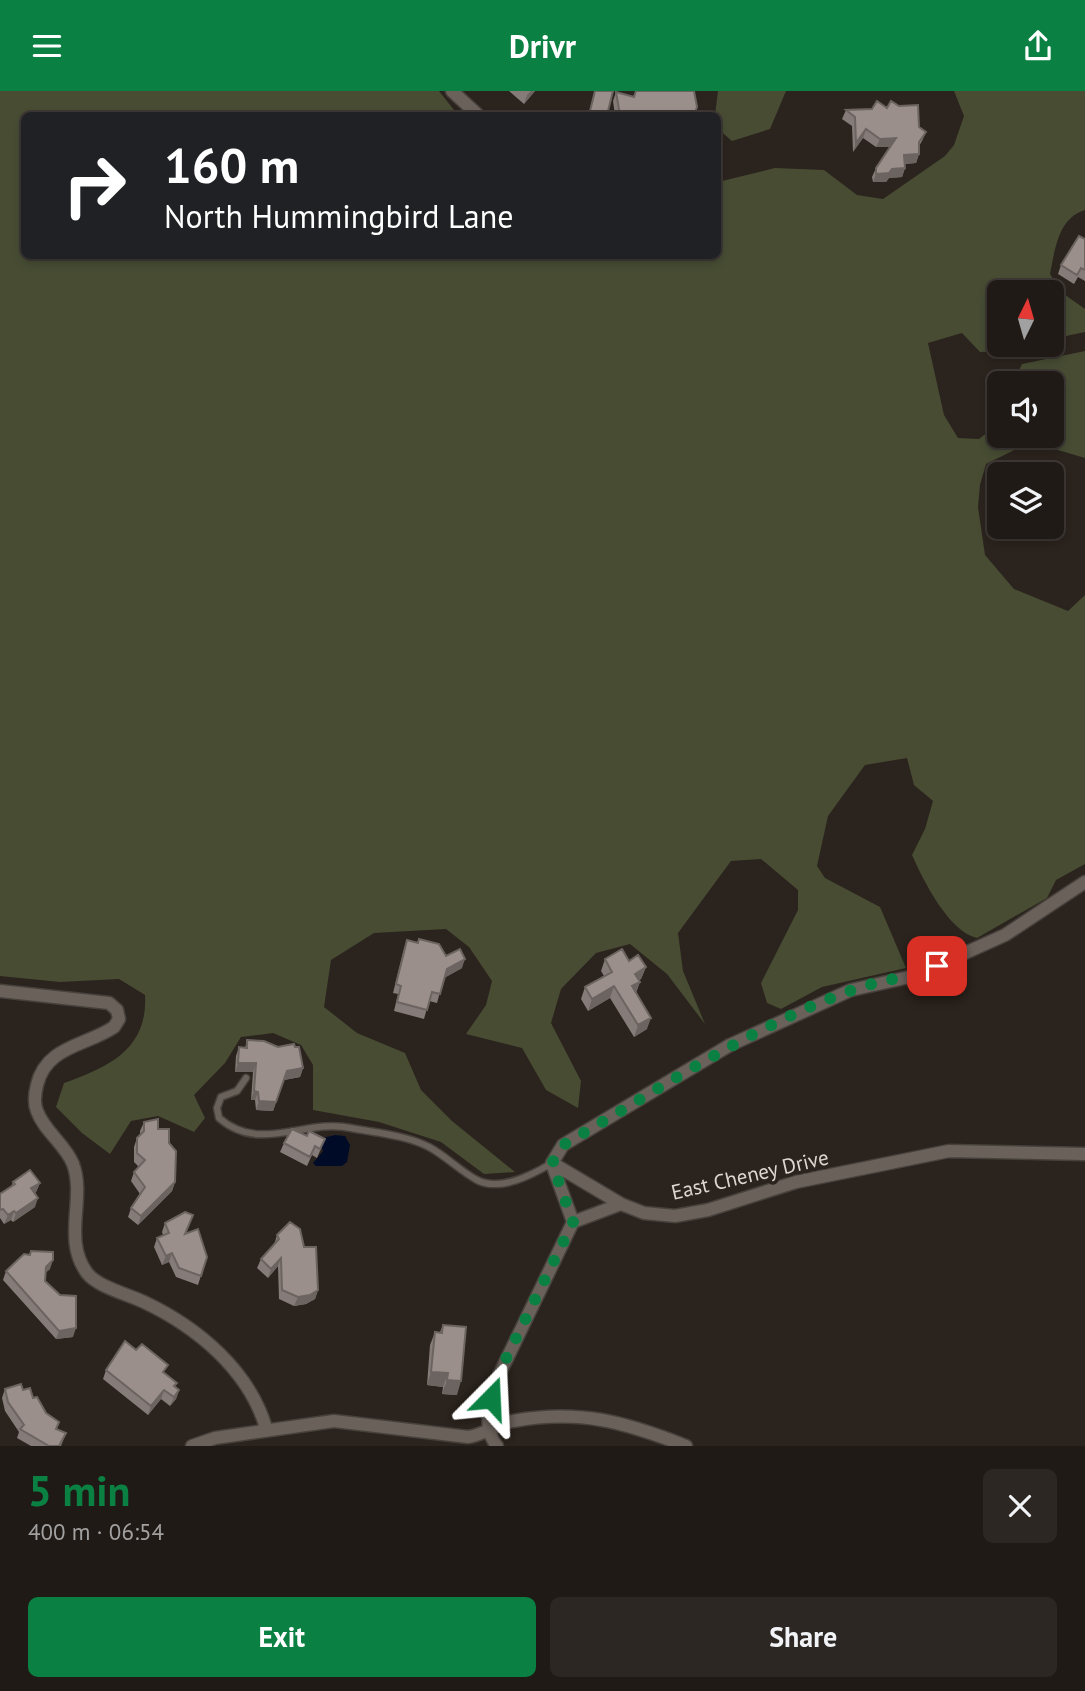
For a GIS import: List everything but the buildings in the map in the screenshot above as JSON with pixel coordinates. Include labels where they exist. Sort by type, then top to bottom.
[{"type":"street","points":[[452,91],[475,112]]},
{"type":"street","points":[[573,1222],[552,1163],[563,1145],[730,1045],[851,990],[914,976],[994,940],[1085,882]]},
{"type":"street","points":[[0,991],[109,1003],[117,1010],[119,1019],[114,1027],[53,1057],[44,1068],[36,1093],[36,1110],[63,1147],[74,1168],[77,1257],[89,1276],[180,1320],[196,1333],[226,1362],[258,1401],[266,1428]]},
{"type":"street","name":"East Cheney Drive","points":[[552,1163],[621,1204],[645,1213],[675,1216],[708,1209],[796,1182],[949,1151],[1085,1154]]},
{"type":"street","points":[[497,1446],[490,1430],[491,1398],[499,1373],[573,1222],[621,1204]]},
{"type":"street","points":[[192,1446],[215,1437],[334,1420],[468,1437],[514,1420],[586,1417],[623,1422],[686,1446]]},
{"type":"lane","points":[[246,1078],[237,1091],[221,1097],[216,1108],[219,1118],[242,1133],[268,1136],[334,1125],[409,1139],[430,1148],[479,1181],[491,1184],[523,1178],[552,1163]]},
{"type":"green space","points":[[0,91],[439,91],[456,112],[21,112],[21,259],[721,259],[721,181],[775,168],[824,170],[857,195],[883,199],[945,156],[954,145],[964,116],[954,91],[1085,91],[1085,210],[1076,214],[1063,227],[1050,274],[1054,280],[987,280],[987,352],[980,352],[962,333],[928,343],[944,415],[958,438],[979,439],[987,433],[987,448],[1019,448],[986,464],[978,507],[985,555],[1014,589],[1068,611],[1085,595],[1085,864],[1056,880],[1047,898],[977,938],[967,934],[938,904],[912,855],[925,829],[933,801],[914,785],[907,758],[865,765],[828,816],[817,866],[825,878],[880,907],[906,968],[822,987],[781,1009],[767,1003],[761,983],[798,910],[798,890],[761,859],[731,861],[678,933],[683,971],[705,1024],[667,974],[630,944],[596,953],[561,989],[551,1023],[581,1081],[578,1108],[546,1090],[522,1048],[466,1034],[486,1005],[492,981],[469,947],[446,929],[374,933],[331,960],[324,1007],[357,1033],[405,1053],[421,1090],[452,1121],[515,1172],[484,1174],[441,1142],[379,1122],[313,1110],[313,1065],[301,1045],[273,1033],[241,1037],[225,1063],[194,1095],[205,1118],[194,1132],[158,1116],[131,1121],[110,1154],[82,1133],[56,1107],[64,1083],[110,1062],[133,1042],[144,1014],[145,995],[119,979],[60,982],[0,976]]},
{"type":"green space","points":[[718,91],[786,91],[770,129],[732,141],[721,132],[721,112],[715,112]]},
{"type":"green space","points":[[1064,294],[1085,309],[1085,332],[1064,336]]},
{"type":"green space","points":[[1085,351],[1085,458],[1051,448],[1064,448],[1064,371],[1019,371],[1022,364]]},
{"type":"water","points":[[335,1135],[345,1136],[350,1145],[347,1162],[342,1166],[316,1166],[313,1163],[323,1151],[319,1139]]},
{"type":"route","points":[[491,1398],[499,1373],[573,1222],[569,1204],[552,1163],[563,1145],[730,1045],[851,990],[914,976],[937,966]]}]
